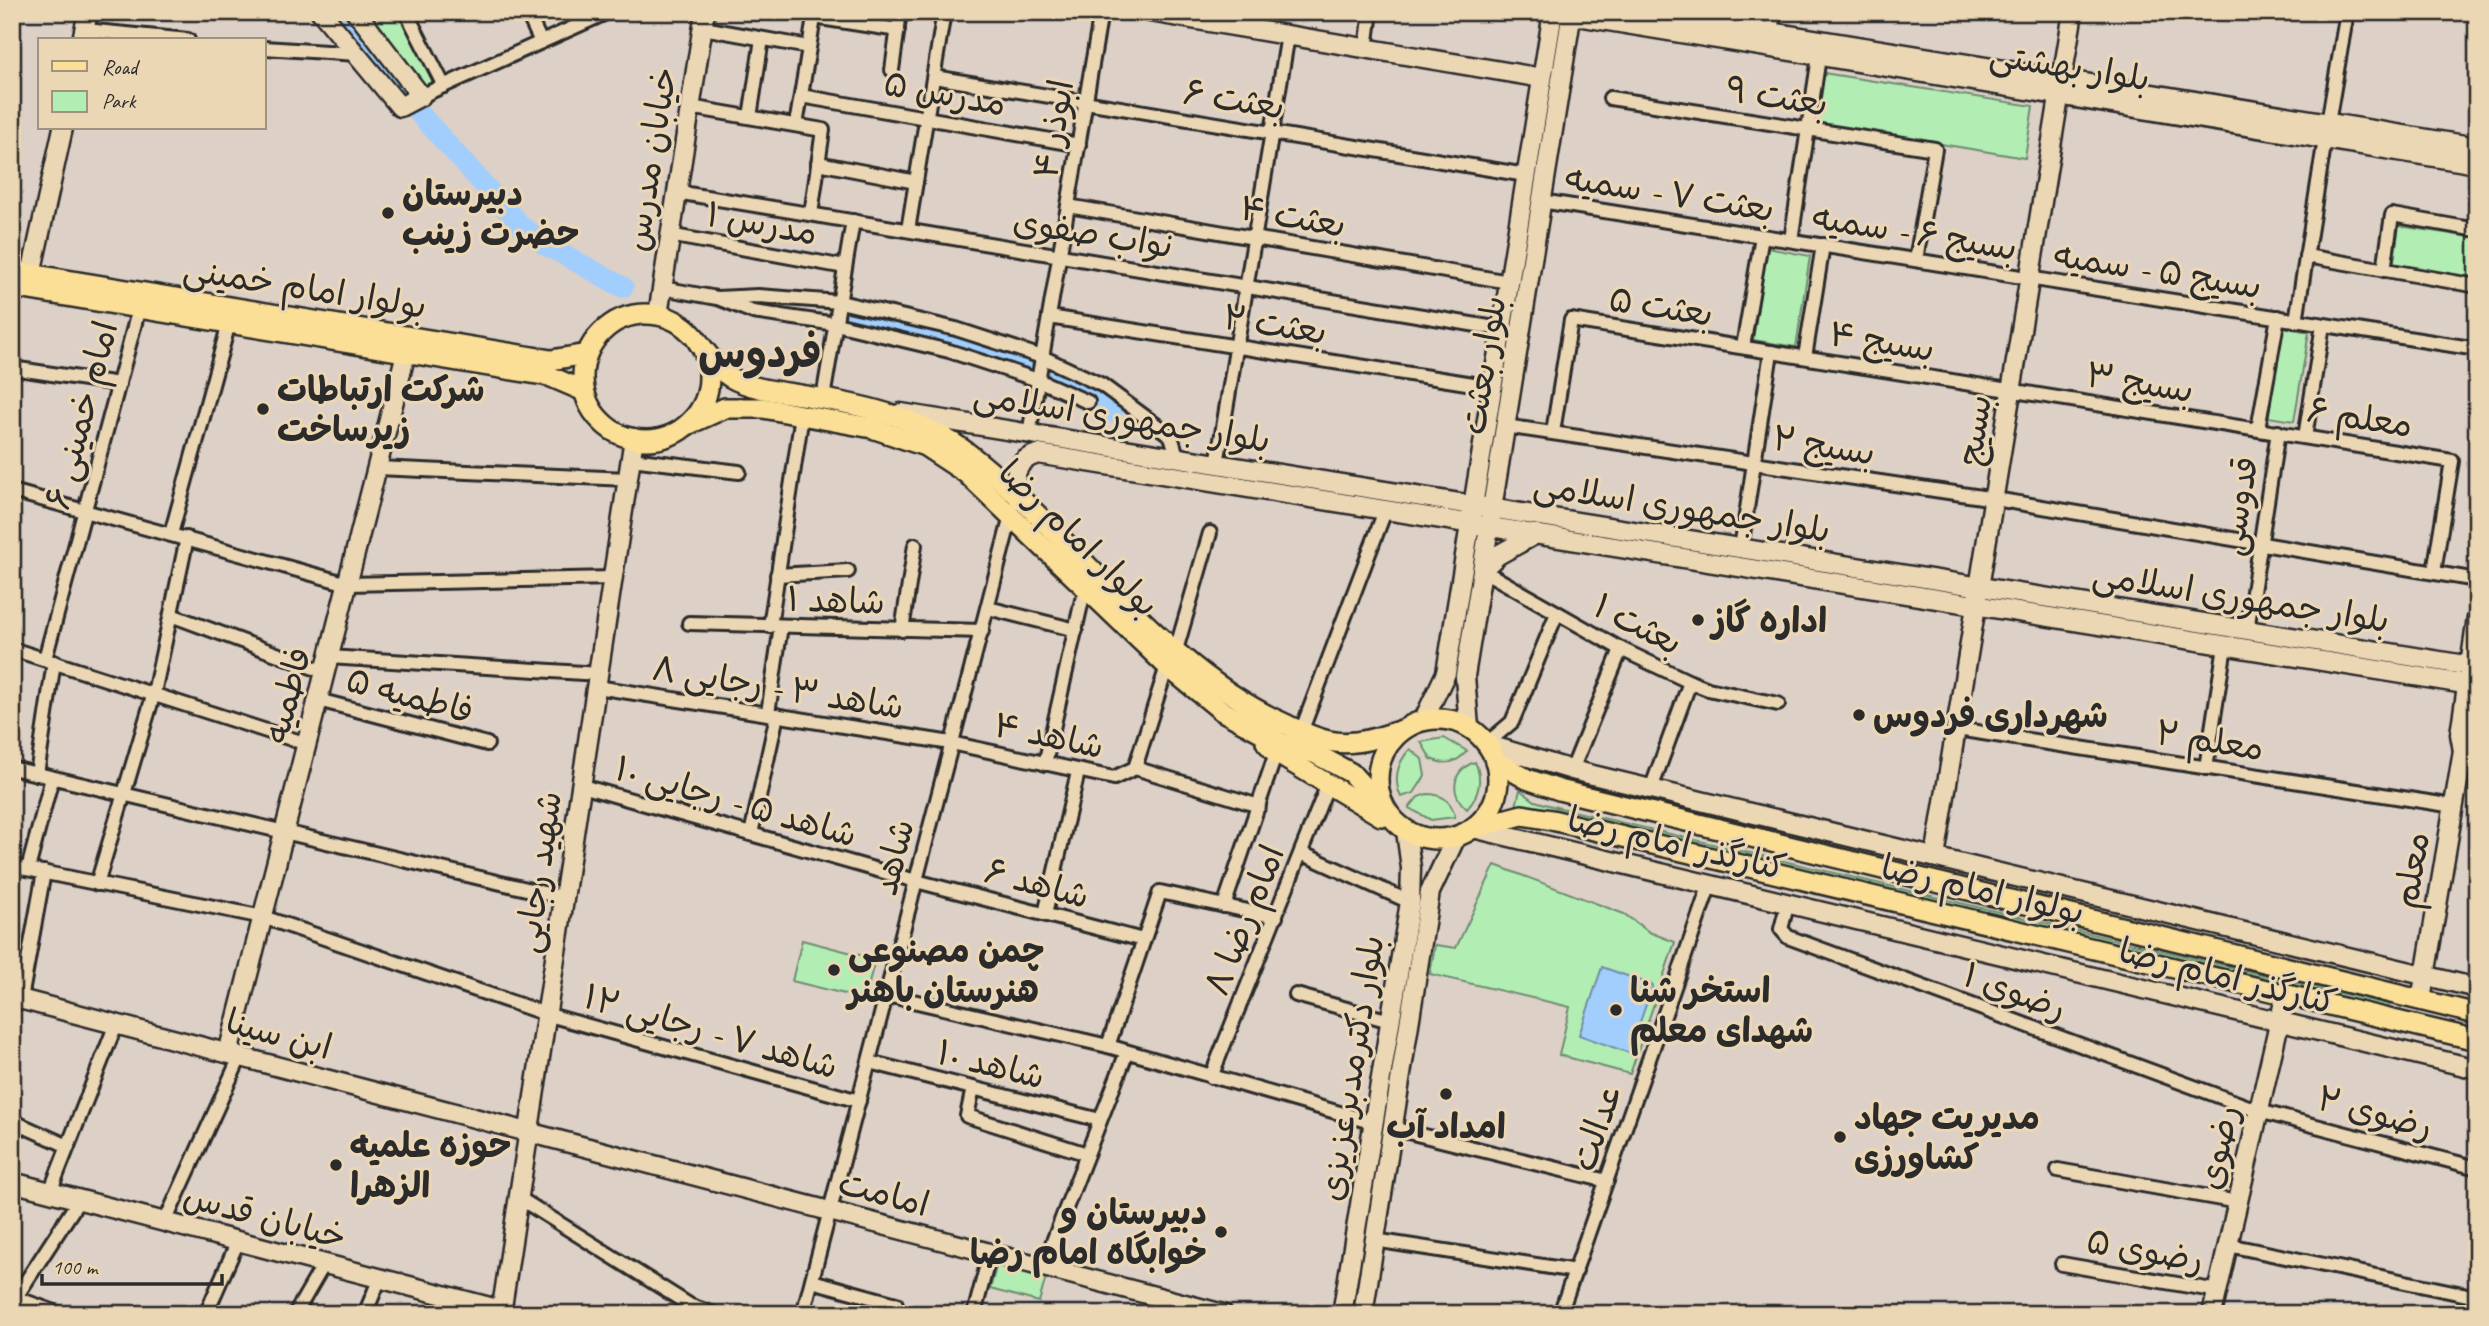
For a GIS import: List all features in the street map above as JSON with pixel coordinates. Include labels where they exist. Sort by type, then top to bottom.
[{"type":"main road","points":[[321,12],[359,54],[400,107],[421,96],[356,12]]},
{"type":"main road","points":[[1150,12],[1207,17],[1288,35],[1542,78]]},
{"type":"main road","name":"بلوار بهشتی","points":[[1553,12],[1819,57],[2061,88]]},
{"type":"main road","name":"بلوار بعثت","points":[[1423,721],[1446,673],[1553,12]]},
{"type":"main road","name":"بلوار بهشتی","points":[[1648,12],[1771,32],[2061,88],[2326,131],[2477,164]]},
{"type":"main road","name":"بسیج","points":[[1935,857],[2073,12]]},
{"type":"main road","name":"بلوار بعثت","points":[[1469,728],[1465,676],[1571,14]]},
{"type":"main road","name":"خیابان مدرس","points":[[658,315],[704,20]]},
{"type":"main road","points":[[22,273],[62,130]]},
{"type":"main road","name":"بلوار بهشتی","points":[[2326,131],[2477,147]]},
{"type":"main road","name":"بولوار امام خمینی","points":[[22,273],[551,360],[587,354]]},
{"type":"main road","name":"بولوار امام خمینی","points":[[12,287],[549,376],[584,391]]},
{"type":"main road","points":[[636,315],[658,315],[680,325],[698,342],[708,368],[706,395],[699,411],[687,425],[671,435],[652,440],[634,438],[616,433],[602,422],[591,408],[584,391],[583,372],[587,354],[598,335],[615,321],[636,315]]},
{"type":"main road","name":"بولوار امام رضا","points":[[698,342],[730,377],[766,389],[876,409],[920,424],[945,438],[988,470],[1015,508]]},
{"type":"main road","name":"فاطمیه","points":[[234,1055],[283,833],[406,353]]},
{"type":"main road","name":"بولوار امام رضا","points":[[687,425],[709,413],[741,406],[872,429],[925,446],[1015,508],[1172,658],[1223,711],[1256,730],[1316,754],[1351,773],[1398,824]]},
{"type":"main road","name":"بلوار جمهوری اسلامی","points":[[876,409],[1029,434],[1177,468],[1385,510],[2472,685]]},
{"type":"main road","name":"شهید رجایی","points":[[506,1313],[519,1198],[549,1014],[634,438]]},
{"type":"main road","name":"بلوار جمهوری اسلامی","points":[[1015,508],[1013,479],[1018,467],[1025,458],[1038,454],[1177,468],[1217,464],[2473,666]]},
{"type":"main road","points":[[1482,570],[1504,551],[1536,534]]},
{"type":"main road","name":"معلم","points":[[2421,1000],[2463,751],[2460,734],[2472,685],[2477,618]]},
{"type":"main road","name":"بولوار امام رضا","points":[[1172,658],[1259,712],[1301,732],[1335,742],[1367,741],[1402,730]]},
{"type":"main road","name":"معلم","points":[[2463,751],[2473,737],[2477,709]]},
{"type":"main road","points":[[1256,730],[1276,753],[1398,824],[1439,840],[1455,837],[1474,828],[1487,815],[1495,798],[1498,779],[1491,752],[1469,728],[1439,719],[1423,721],[1402,730],[1389,744],[1380,761],[1377,779],[1380,798],[1398,824]]},
{"type":"main road","name":"بولوار امام رضا","points":[[1491,752],[1527,779],[1559,790],[2477,1014]]},
{"type":"main road","name":"کنارگذر امام رضا","points":[[1491,752],[2477,988]]},
{"type":"main road","name":"بولوار امام رضا","points":[[1474,828],[1522,815],[1552,820],[2477,1040]]},
{"type":"main road","name":"بلوار دکترمدبرعزیزی","points":[[1342,1314],[1410,902],[1411,868],[1398,824]]},
{"type":"main road","name":"کنارگذر امام رضا","points":[[1474,828],[2477,1069]]},
{"type":"main road","name":"بلوار دکترمدبرعزیزی","points":[[1363,1314],[1430,892],[1455,837]]},
{"type":"main road","name":"رضوی","points":[[2212,1314],[2286,993]]},
{"type":"main road","name":"ابن سینا","points":[[17,998],[530,1132]]},
{"type":"main road","points":[[2416,1024],[2421,1000]]},
{"type":"main road","name":"امامت","points":[[530,1132],[1223,1314]]},
{"type":"main road","name":"خیابان قدس","points":[[12,1182],[506,1313]]},
{"type":"street","points":[[406,12],[444,86]]},
{"type":"street","points":[[527,12],[541,42]]},
{"type":"street","points":[[421,96],[608,12]]},
{"type":"street","points":[[892,70],[900,12]]},
{"type":"street","points":[[908,230],[944,12]]},
{"type":"street","name":"ابوذر ۴","points":[[1029,434],[1101,12]]},
{"type":"street","points":[[1366,48],[1371,12]]},
{"type":"street","points":[[1771,32],[1774,12]]},
{"type":"street","points":[[2296,320],[2347,12]]},
{"type":"street","points":[[796,125],[815,15],[898,30]]},
{"type":"street","points":[[704,20],[762,39],[809,47]]},
{"type":"street","points":[[85,27],[172,38]]},
{"type":"street","points":[[1217,464],[1288,35]]},
{"type":"street","points":[[750,117],[762,39]]},
{"type":"street","points":[[266,48],[359,54]]},
{"type":"street","points":[[1791,240],[1819,57]]},
{"type":"street","name":"بعثت ۶","points":[[934,77],[1526,175]]},
{"type":"street","name":"مدرس ۵","points":[[801,96],[1079,145]]},
{"type":"street","name":"بعثت ۹","points":[[1610,98],[1935,149],[1916,260]]},
{"type":"street","points":[[690,107],[823,130],[811,214]]},
{"type":"street","points":[[818,163],[916,182]]},
{"type":"street","name":"نواب صفوی","points":[[676,192],[1501,329]]},
{"type":"street","name":"بعثت ۷ - سمیه","points":[[1541,201],[1791,240]]},
{"type":"street","name":"بعثت ۴","points":[[1068,206],[1508,282]]},
{"type":"street","points":[[2384,270],[2392,215],[2477,230]]},
{"type":"street","points":[[823,398],[853,221]]},
{"type":"street","name":"مدرس ۱","points":[[669,234],[845,267]]},
{"type":"street","points":[[1743,348],[1762,236]]},
{"type":"street","name":"بسیج ۶ - سمیه","points":[[1791,240],[2030,279]]},
{"type":"street","points":[[1805,357],[1823,245]]},
{"type":"street","points":[[2306,256],[2477,286]]},
{"type":"street","name":"بسیج ۵ - سمیه","points":[[2030,279],[2477,349]]},
{"type":"street","points":[[662,288],[717,298],[753,312],[836,324],[949,351],[1038,380],[1088,402]]},
{"type":"street","points":[[717,298],[758,296],[839,302],[956,328],[1042,357],[1102,385],[1137,408],[1171,436],[1177,468]]},
{"type":"street","name":"امام خمینی ۶","points":[[37,774],[49,660],[139,308]]},
{"type":"street","name":"بعثت ۲","points":[[1049,317],[1492,387]]},
{"type":"street","points":[[2258,429],[2278,317]]},
{"type":"street","name":"بعثت ۵","points":[[1553,432],[1571,320],[1743,348]]},
{"type":"street","points":[[171,534],[229,323]]},
{"type":"street","points":[[2305,437],[2323,325]]},
{"type":"street","name":"بسیج ۴","points":[[1743,348],[2012,390]]},
{"type":"street","points":[[1741,548],[1771,352]]},
{"type":"street","points":[[12,368],[119,384]]},
{"type":"street","name":"بسیج ۳","points":[[2012,390],[2258,429]]},
{"type":"street","points":[[751,834],[773,714],[777,575],[802,415]]},
{"type":"street","name":"بسیج ۲","points":[[1505,426],[1995,499],[2477,580]]},
{"type":"street","name":"معلم ۶","points":[[2258,429],[2452,461],[2434,572]]},
{"type":"street","name":"قدوسی","points":[[2247,630],[2278,432]]},
{"type":"street","points":[[631,459],[740,472]]},
{"type":"street","points":[[377,468],[628,479]]},
{"type":"street","points":[[12,491],[348,584],[613,578]]},
{"type":"street","name":"شاهد","points":[[803,1314],[951,743],[1015,508]]},
{"type":"street","points":[[1301,732],[1385,510]]},
{"type":"street","points":[[1210,533],[1135,768],[1259,806]]},
{"type":"street","points":[[97,884],[154,693],[187,538]]},
{"type":"street","points":[[902,630],[915,545]]},
{"type":"street","name":"بعثت ۱","points":[[1482,570],[1621,649],[1690,682],[1708,689],[1778,704]]},
{"type":"street","points":[[777,575],[848,571]]},
{"type":"street","points":[[1045,764],[1082,600]]},
{"type":"street","points":[[988,608],[1076,630]]},
{"type":"street","points":[[1491,752],[1511,722],[1557,613]]},
{"type":"street","name":"شاهد ۳ - رجایی ۸","points":[[170,615],[327,664],[598,680],[773,714],[951,743]]},
{"type":"street","name":"شاهد ۱","points":[[689,624],[982,631]]},
{"type":"street","points":[[2206,768],[2225,646]]},
{"type":"street","points":[[12,649],[307,744]]},
{"type":"street","points":[[1572,770],[1621,649]]},
{"type":"street","points":[[1651,789],[1690,682]]},
{"type":"street","name":"فاطمیه ۵","points":[[318,700],[487,744]]},
{"type":"street","name":"معلم ۲","points":[[1957,729],[2454,806]]},
{"type":"street","name":"شاهد ۴","points":[[951,743],[1114,778],[1135,768]]},
{"type":"street","points":[[1224,905],[1276,753]]},
{"type":"street","points":[[12,768],[565,898]]},
{"type":"street","points":[[1045,914],[1078,772]]},
{"type":"street","points":[[28,869],[52,778]]},
{"type":"street","name":"امام رضا ۸","points":[[1211,1077],[1328,784]]},
{"type":"street","name":"شاهد ۵ - رجایی ۱۰","points":[[582,786],[916,881]]},
{"type":"street","points":[[1301,853],[1410,902]]},
{"type":"street","name":"شاهد ۷ - رجایی ۱۲","points":[[12,866],[263,917],[549,1014],[859,1101]]},
{"type":"street","points":[[17,998],[44,872]]},
{"type":"street","name":"شاهد ۶","points":[[916,881],[1143,940]]},
{"type":"street","name":"عدالت","points":[[1560,1314],[1710,884]]},
{"type":"street","points":[[1108,1046],[1160,892],[1276,917]]},
{"type":"street","name":"رضوی ۱","points":[[1788,902],[1781,929],[1788,937],[2259,1111]]},
{"type":"street","points":[[887,995],[1108,1046],[1374,1123]]},
{"type":"street","points":[[1296,995],[1390,1021]]},
{"type":"street","points":[[50,1192],[116,1024]]},
{"type":"street","points":[[1043,1267],[1127,1052]]},
{"type":"street","points":[[164,1222],[234,1055]]},
{"type":"street","name":"شاهد ۱۰","points":[[869,1062],[1100,1120]]},
{"type":"street","points":[[973,1088],[967,1116],[1087,1154]]},
{"type":"street","name":"رضوی ۲","points":[[2259,1111],[2477,1168]]},
{"type":"street","points":[[12,1121],[68,1146]]},
{"type":"street","points":[[1392,1128],[1607,1181]]},
{"type":"street","points":[[2059,1170],[2238,1202]]},
{"type":"street","points":[[519,1198],[691,1306],[714,1314]]},
{"type":"street","points":[[60,1314],[14,1301],[79,1200]]},
{"type":"street","points":[[1374,1240],[1576,1271]]},
{"type":"street","points":[[206,1314],[238,1241]]},
{"type":"street","points":[[2228,1245],[2477,1297]]},
{"type":"street","points":[[974,1314],[990,1253]]},
{"type":"street","points":[[295,1314],[324,1264]]},
{"type":"street","name":"رضوی ۵","points":[[2062,1264],[2218,1291]]},
{"type":"street","points":[[365,1314],[380,1278]]},
{"type":"street","points":[[812,1281],[896,1304]]},
{"type":"green space","points":[[363,12],[400,12],[434,81],[419,88]]},
{"type":"green space","points":[[1823,73],[2033,106],[2025,158],[1815,123]]},
{"type":"green space","points":[[2399,226],[2477,238],[2477,281],[2393,267]]},
{"type":"green space","points":[[1767,248],[1810,256],[1796,347],[1753,340]]},
{"type":"green space","points":[[2282,327],[2309,332],[2294,421],[2268,417]]},
{"type":"green space","points":[[1444,738],[1467,751],[1451,762],[1431,759],[1421,742]]},
{"type":"green space","points":[[1410,749],[1422,759],[1425,776],[1414,793],[1401,797],[1397,784],[1398,772]]},
{"type":"green space","points":[[1475,762],[1479,775],[1478,787],[1467,809],[1457,796],[1456,782],[1462,770]]},
{"type":"green space","points":[[1520,790],[1535,801],[1552,806],[2390,1005],[2385,1008],[2322,996],[1534,807],[1516,806]]},
{"type":"green space","points":[[1438,795],[1446,800],[1455,817],[1431,820],[1409,808],[1418,797]]},
{"type":"green space","points":[[1495,865],[1624,914],[1649,932],[1675,942],[1630,1074],[1559,1055],[1570,1007],[1430,974],[1435,945],[1456,948]]},
{"type":"green space","name":"چمن مصنوعی هنرستان باهنر","points":[[802,940],[875,959],[865,999],[792,981]]},
{"type":"green space","points":[[997,1264],[1046,1277],[1039,1302],[990,1289]]},
{"type":"water","name":"استخر شنا شهدای معلم","points":[[1602,967],[1653,985],[1629,1053],[1579,1035]]},
{"type":"waterway","points":[[336,12],[401,91]]},
{"type":"waterway","points":[[419,113],[520,225],[544,244],[623,287]]},
{"type":"waterway","points":[[843,311],[951,338],[1029,366]]},
{"type":"waterway","points":[[1050,373],[1078,386],[1112,412]]},
{"type":"waterway","points":[[1277,484],[1441,509]]},
{"type":"place","name":"دبیرستان حضرت زینب","points":[[388,213]]},
{"type":"place","name":"شرکت ارتباطات زیرساخت","points":[[263,409]]},
{"type":"place","name":"اداره گاز","points":[[1698,620]]},
{"type":"place","name":"شهرداری فردوس","points":[[1859,715]]},
{"type":"place","name":"چمن مصنوعی هنرستان باهنر","points":[[834,970]]},
{"type":"place","name":"استخر شنا شهدای معلم","points":[[1616,1010]]},
{"type":"place","name":"امداد آب","points":[[1446,1094]]},
{"type":"place","name":"مدیریت جهاد کشاورزی","points":[[1840,1137]]},
{"type":"place","name":"حوزه علمیه الزهرا","points":[[336,1165]]},
{"type":"place","name":"دبیرستان و خوابگاه امام رضا","points":[[1221,1232]]},
{"type":"district","name":"فردوس","points":[[760,352]]}]
